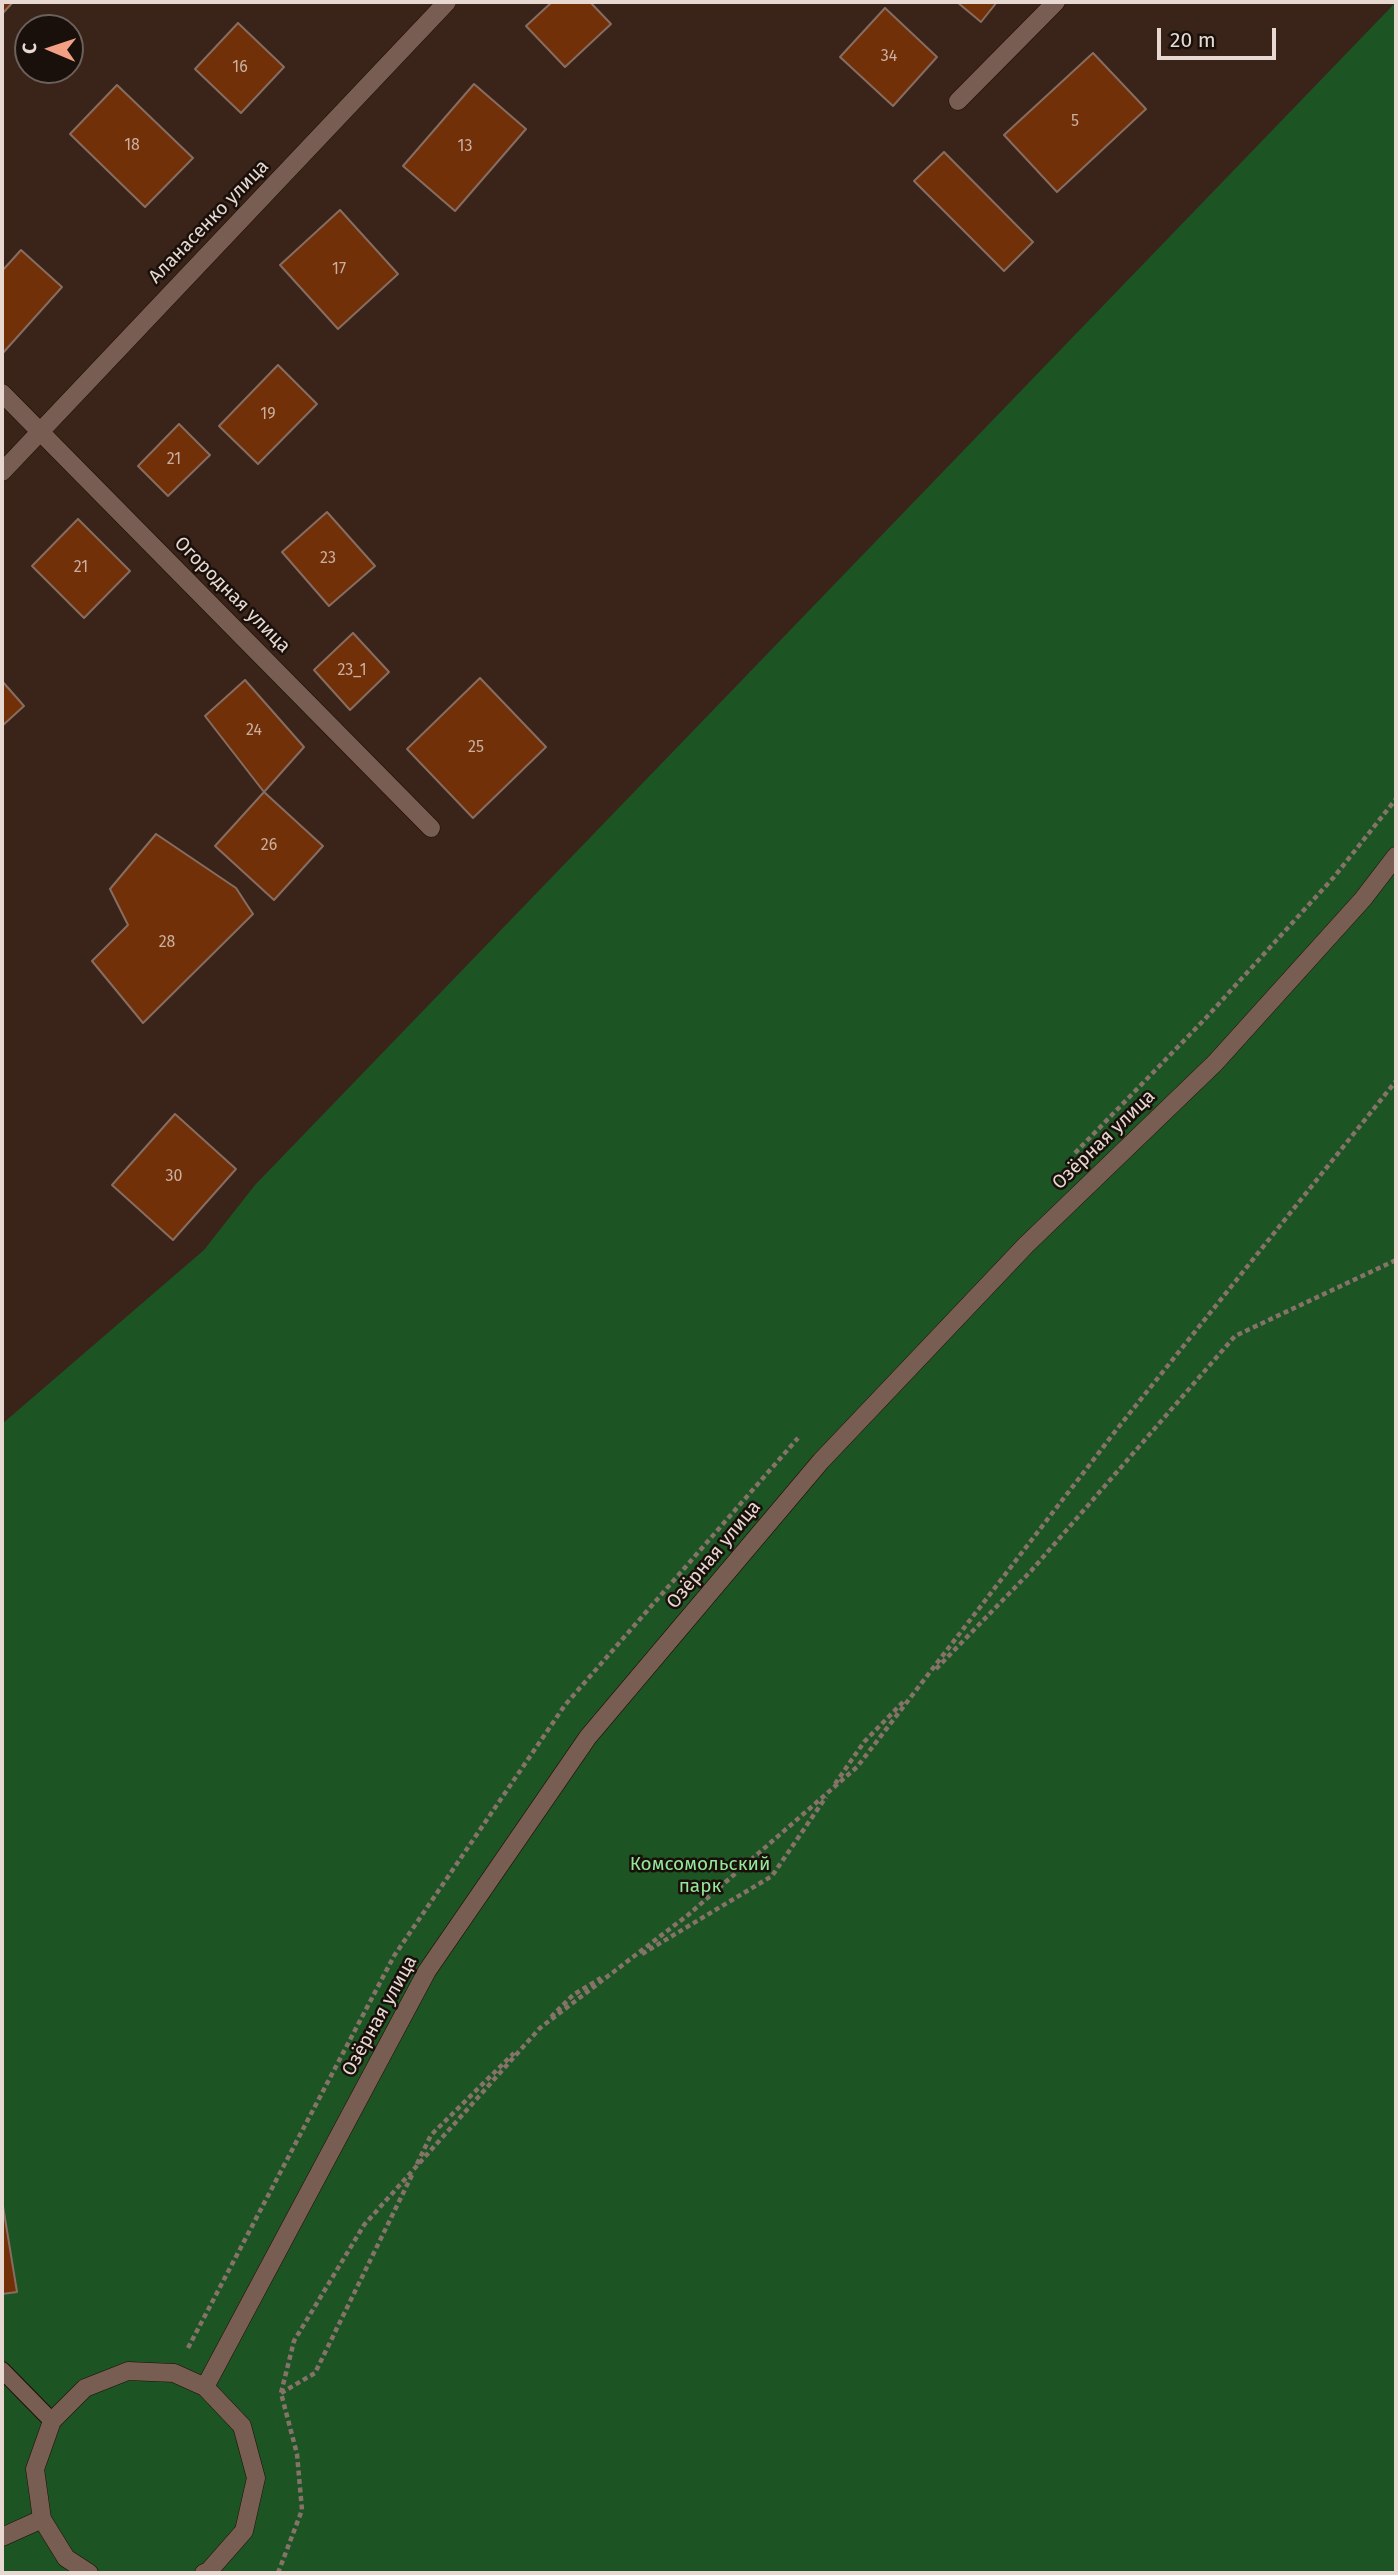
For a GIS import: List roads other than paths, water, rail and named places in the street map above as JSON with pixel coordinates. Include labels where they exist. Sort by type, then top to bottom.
[{"type":"street","name":"Аланасенко улица","points":[[2,472],[447,2]]},
{"type":"street","points":[[958,101],[1056,2]]},
{"type":"street","name":"Огородная улица","points":[[2,393],[431,828]]},
{"type":"street","name":"Озёрная улица","points":[[205,2387],[426,1971],[588,1737],[821,1461],[1026,1245],[1215,1063],[1363,899],[1396,856]]},
{"type":"street","points":[[89,2573],[66,2558],[42,2519],[36,2469],[52,2421],[85,2388],[128,2371],[174,2374],[205,2387],[242,2426],[256,2478],[244,2531],[208,2572],[204,2573]]},
{"type":"street","points":[[2,2537],[42,2519]]},
{"type":"lane","points":[[2,2370],[52,2421]]},
{"type":"park label","name":"Комсомольский парк","points":[[700,1876]]}]
